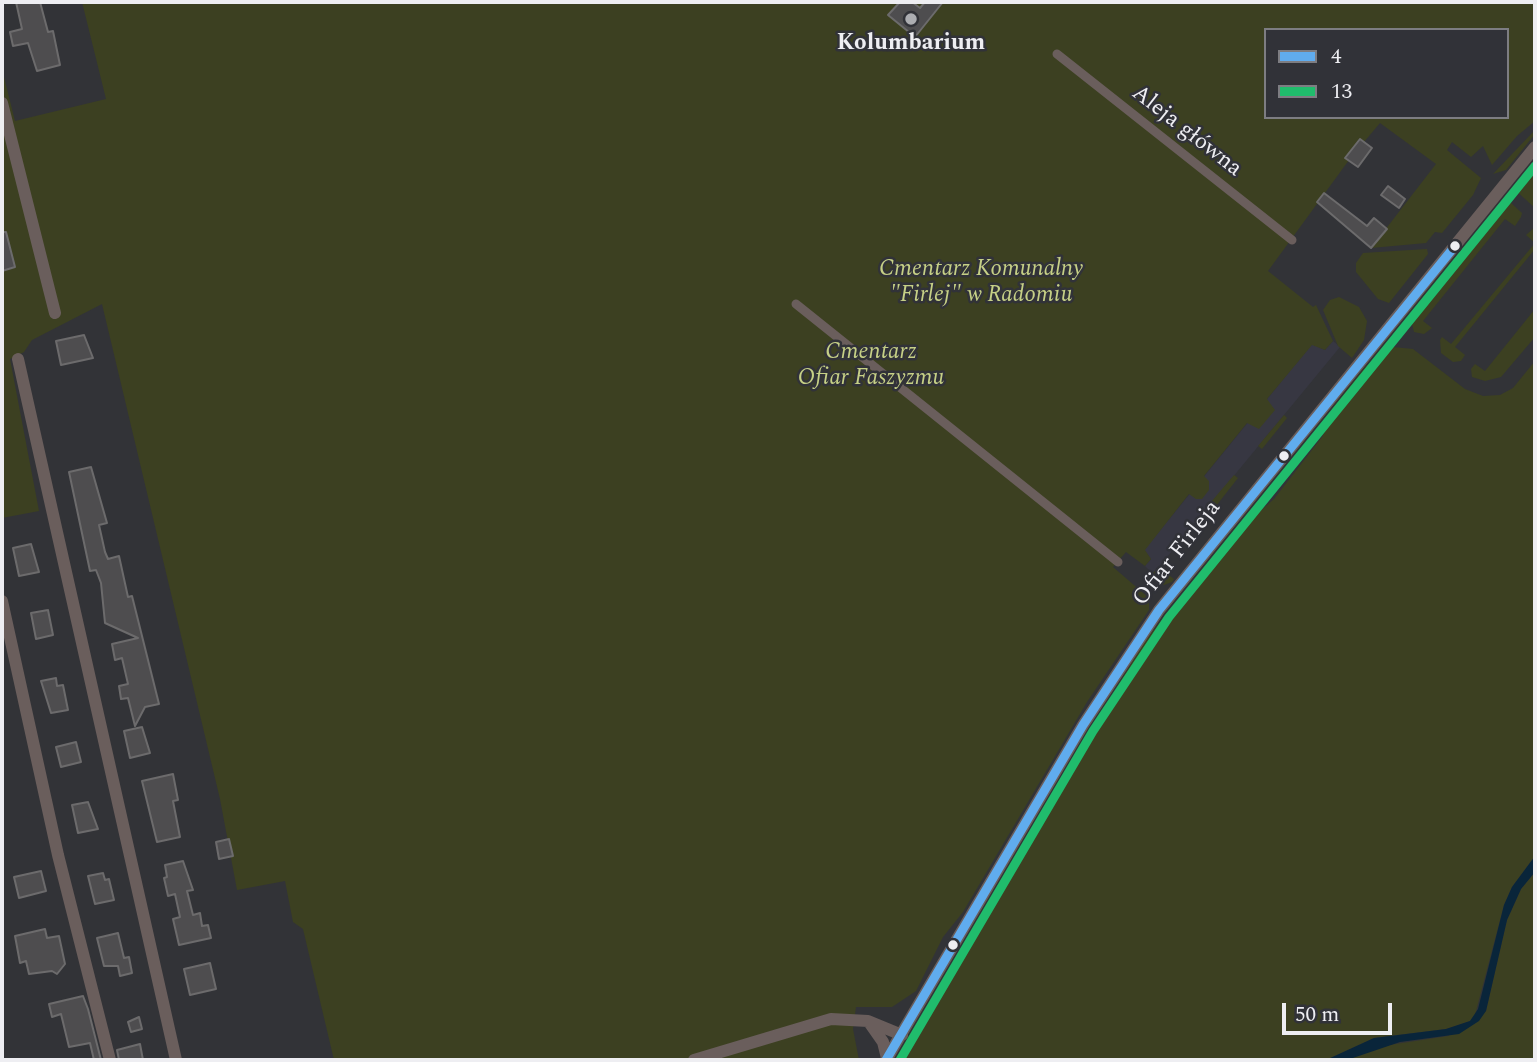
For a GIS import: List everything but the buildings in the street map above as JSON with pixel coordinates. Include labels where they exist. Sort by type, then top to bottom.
[{"type":"street","name":"Aleja główna","points":[[1057,54],[1292,240]]},
{"type":"street","points":[[2,103],[55,313]]},
{"type":"street","name":"Ofiar Firleja","points":[[887,1059],[1096,704],[1159,610],[1535,147]]},
{"type":"street","points":[[796,304],[1118,562]]},
{"type":"street","points":[[18,359],[176,1060]]},
{"type":"street","points":[[2,601],[58,855],[110,1060]]},
{"type":"street","points":[[694,1060],[831,1019],[849,1017],[868,1021],[902,1035]]},
{"type":"street","points":[[868,1021],[883,1042],[887,1059]]},
{"type":"shaded area","points":[[1333,341],[1340,347],[1153,574],[1145,566],[1151,559],[1144,550],[1312,344],[1325,350]]},
{"type":"green space","points":[[82,2],[1535,2],[1535,121],[1517,136],[1492,165],[1483,146],[1471,157],[1452,142],[1447,150],[1481,178],[1473,195],[1442,233],[1435,232],[1426,243],[1371,248],[1436,164],[1380,123],[1364,142],[1359,139],[1346,158],[1349,160],[1268,271],[1313,307],[1316,305],[1333,341],[1325,350],[1312,345],[1267,399],[1275,410],[1259,429],[1247,423],[1204,476],[1209,481],[1209,490],[1202,499],[1196,499],[1189,494],[1145,550],[1151,559],[1145,566],[1126,552],[1113,567],[1149,598],[1149,610],[1087,702],[963,912],[943,937],[916,991],[892,1007],[856,1007],[853,1029],[859,1060],[334,1060],[303,929],[293,922],[285,881],[237,890],[220,799],[102,304],[32,340],[24,352],[10,359],[39,511],[2,518],[2,69],[15,121],[106,99]]},
{"type":"green space","points":[[1535,130],[1535,134],[1506,170],[1493,174]]},
{"type":"green space","points":[[1535,169],[1535,208],[1513,188]]},
{"type":"green space","points":[[1504,203],[1511,203],[1522,213],[1515,226],[1505,219],[1423,321],[1432,328],[1424,334],[1414,332],[1410,316],[1497,208]]},
{"type":"green space","points":[[1535,227],[1535,243],[1526,235]]},
{"type":"green space","points":[[1535,243],[1535,249],[1455,347],[1465,355],[1461,361],[1453,362],[1441,353],[1442,337],[1451,344]]},
{"type":"green space","points":[[1427,249],[1428,254],[1389,303],[1378,299],[1356,272],[1356,263],[1363,253]]},
{"type":"green space","points":[[1339,297],[1359,307],[1367,321],[1364,340],[1352,358],[1338,346],[1323,310],[1330,300]]},
{"type":"green space","points":[[1535,309],[1535,337],[1501,377],[1485,381],[1472,377],[1471,369],[1475,364],[1485,371]]},
{"type":"green space","points":[[1393,347],[1413,349],[1465,389],[1483,396],[1500,395],[1513,388],[1535,361],[1535,856],[1512,887],[1504,905],[1475,1015],[1470,1021],[1446,1029],[1374,1038],[1326,1060],[895,1060],[1144,642],[1238,525],[1242,527],[1274,499],[1322,437],[1334,411],[1332,409],[1366,366]]},
{"type":"green space","points":[[1284,415],[1287,418],[1262,449],[1258,446]]},
{"type":"green space","points":[[1234,475],[1238,478],[1216,506],[1211,502]]},
{"type":"green space","points":[[1158,567],[1174,579],[1172,582],[1164,585],[1149,578]]},
{"type":"green space","points":[[1535,872],[1535,1060],[1347,1060],[1376,1047],[1448,1036],[1486,1011],[1507,920],[1521,889]]},
{"type":"water","points":[[1535,856],[1535,872],[1521,889],[1507,920],[1486,1011],[1479,1021],[1459,1034],[1400,1042],[1347,1060],[1326,1060],[1374,1038],[1446,1029],[1470,1021],[1478,1009],[1504,905],[1512,887]]},
{"type":"transit line","name":"13","points":[[900,1060],[1093,731],[1169,617],[1535,166]]},
{"type":"transit line","name":"4","points":[[886,1060],[1083,725],[1159,610],[1455,246]]},
{"type":"place","name":"Kolumbarium","points":[[911,19]]},
{"type":"park label","name":"Cmentarz Komunalny \"Firlej\" w Radomiu","points":[[981,283]]},
{"type":"park label","name":"Cmentarz Ofiar Faszyzmu","points":[[871,366]]}]
